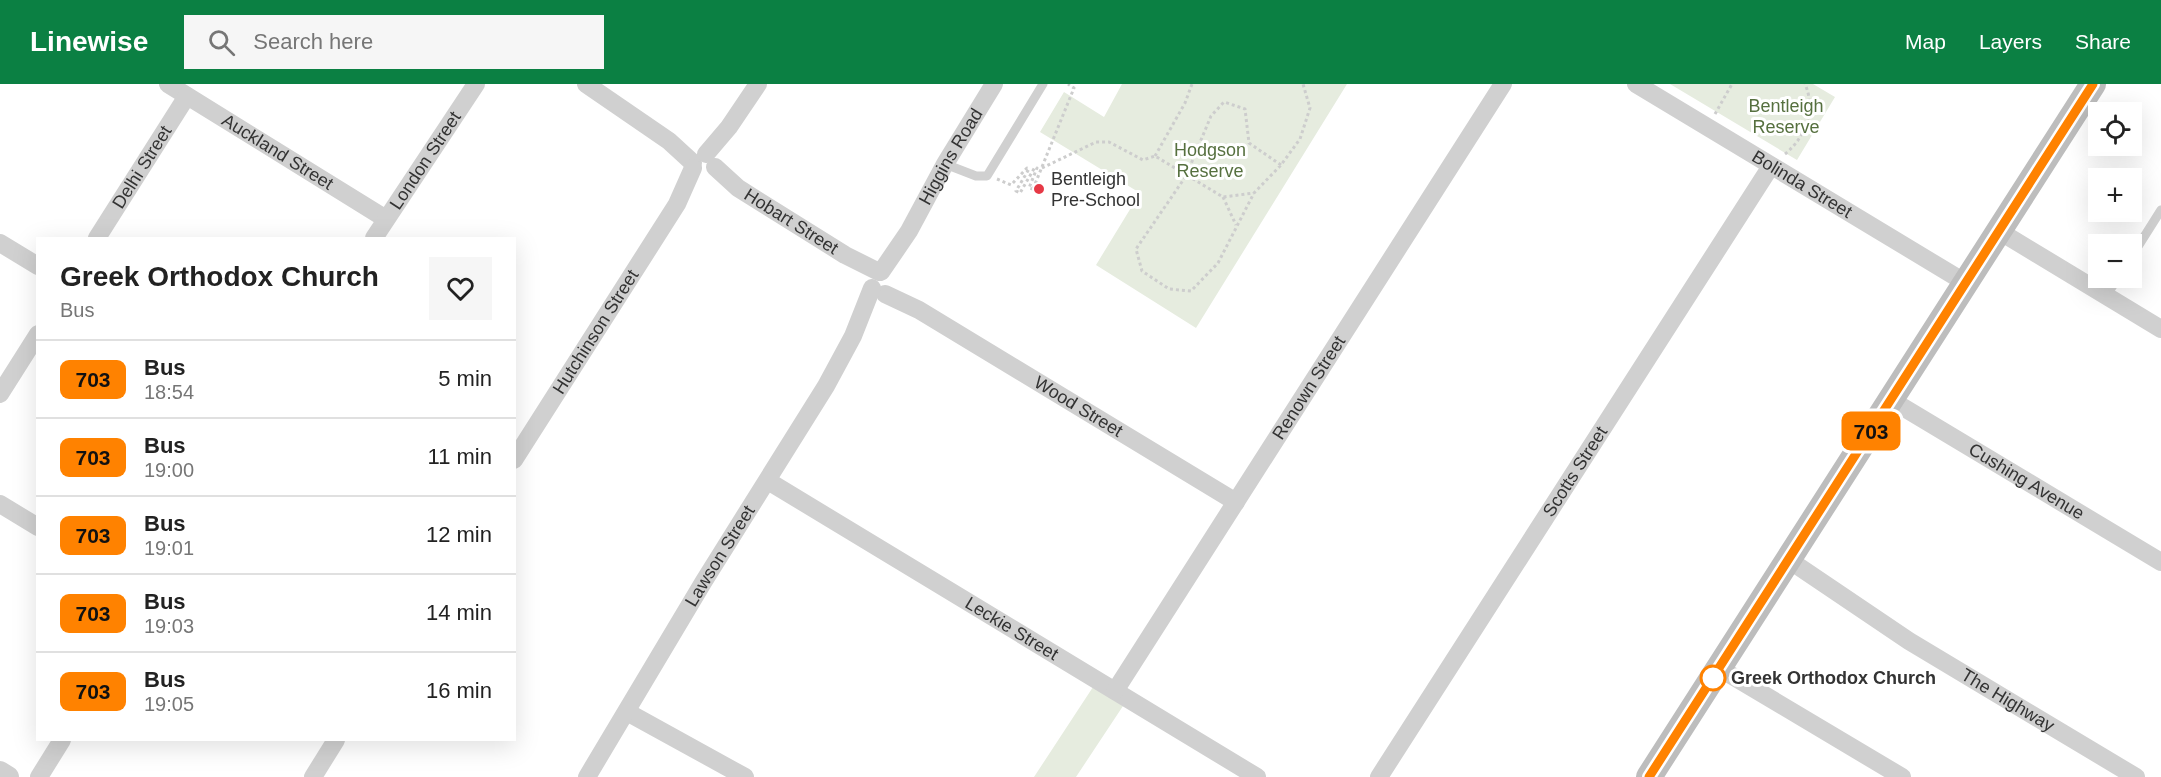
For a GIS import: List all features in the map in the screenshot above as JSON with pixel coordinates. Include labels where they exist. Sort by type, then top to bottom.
[{"type":"main road","points":[[1649,777],[2093,84]]},
{"type":"street","name":"Auckland Street","points":[[168,84],[386,219]]},
{"type":"street","name":"London Street","points":[[375,237],[476,84]]},
{"type":"street","name":"Hobart Street","points":[[586,84],[738,188],[845,255],[882,283]]},
{"type":"street","name":"Hutchinson Street","points":[[516,457],[677,204],[758,84]]},
{"type":"street","name":"Higgins Road","points":[[882,283],[945,164],[994,84]]},
{"type":"street","name":"Renown Street","points":[[1115,691],[1503,84]]},
{"type":"street","name":"Bolinda Street","points":[[1636,84],[1778,160],[1966,283]]},
{"type":"street","name":"Delhi Street","points":[[98,237],[187,96]]},
{"type":"street","name":"Scotts Street","points":[[1379,777],[1778,160]]},
{"type":"street","points":[[1999,231],[2161,329]]},
{"type":"street","points":[[0,243],[36,265]]},
{"type":"street","name":"Wood Street","points":[[882,283],[919,310],[1236,502]]},
{"type":"street","name":"Lawson Street","points":[[587,777],[704,581],[815,404],[882,283]]},
{"type":"street","points":[[0,394],[36,337]]},
{"type":"street","name":"Cushing Avenue","points":[[1892,400],[2161,562]]},
{"type":"street","name":"Leckie Street","points":[[768,481],[1257,777]]},
{"type":"street","points":[[0,504],[36,526]]},
{"type":"street","name":"The Highway","points":[[1789,560],[1909,641],[2136,777]]},
{"type":"street","points":[[1719,668],[1902,777]]},
{"type":"street","points":[[627,712],[746,777]]},
{"type":"street","points":[[39,777],[61,741]]},
{"type":"street","points":[[313,777],[335,741]]},
{"type":"street","points":[[0,772],[8,777]]},
{"type":"lane","points":[[945,164],[976,176],[987,176],[1043,84]]},
{"type":"lane","points":[[2142,240],[2161,210]]},
{"type":"lane","points":[[2106,296],[2111,288]]},
{"type":"path","points":[[1011,185],[1027,168],[1029,169],[1016,191],[1020,193],[1035,167],[1037,168],[1029,188],[1033,189],[1074,88],[1068,84]]},
{"type":"path","points":[[1042,168],[1096,142],[1109,142],[1143,160],[1155,156],[1185,103],[1192,84]]},
{"type":"path","points":[[1281,165],[1250,143],[1245,109],[1224,102],[1211,116],[1186,176],[1136,249],[1143,271],[1169,289],[1191,291],[1218,263],[1254,193],[1281,165],[1300,139],[1310,108],[1303,84]]},
{"type":"path","points":[[1716,113],[1732,84]]},
{"type":"path","points":[[1778,160],[1798,140],[1810,115],[1810,94],[1805,84]]},
{"type":"path","points":[[1155,156],[1222,197],[1237,225]]},
{"type":"path","points":[[1222,197],[1254,193]]},
{"type":"green space","name":"Hodgson Reserve","points":[[1122,84],[1347,84],[1196,328],[1096,265],[1140,193],[1040,132],[1064,92],[1104,117]]},
{"type":"green space","name":"Bentleigh Reserve","points":[[1670,84],[1813,84],[1835,97],[1797,160]]},
{"type":"green space","points":[[1093,687],[1123,706],[1076,777],[1034,777]]},
{"type":"bus line","name":"703","points":[[1649,777],[2093,84]]},
{"type":"place","name":"Bentleigh Pre-School","points":[[1039,189]]},
{"type":"place","name":"Greek Orthodox Church","points":[[1713,678]]}]
